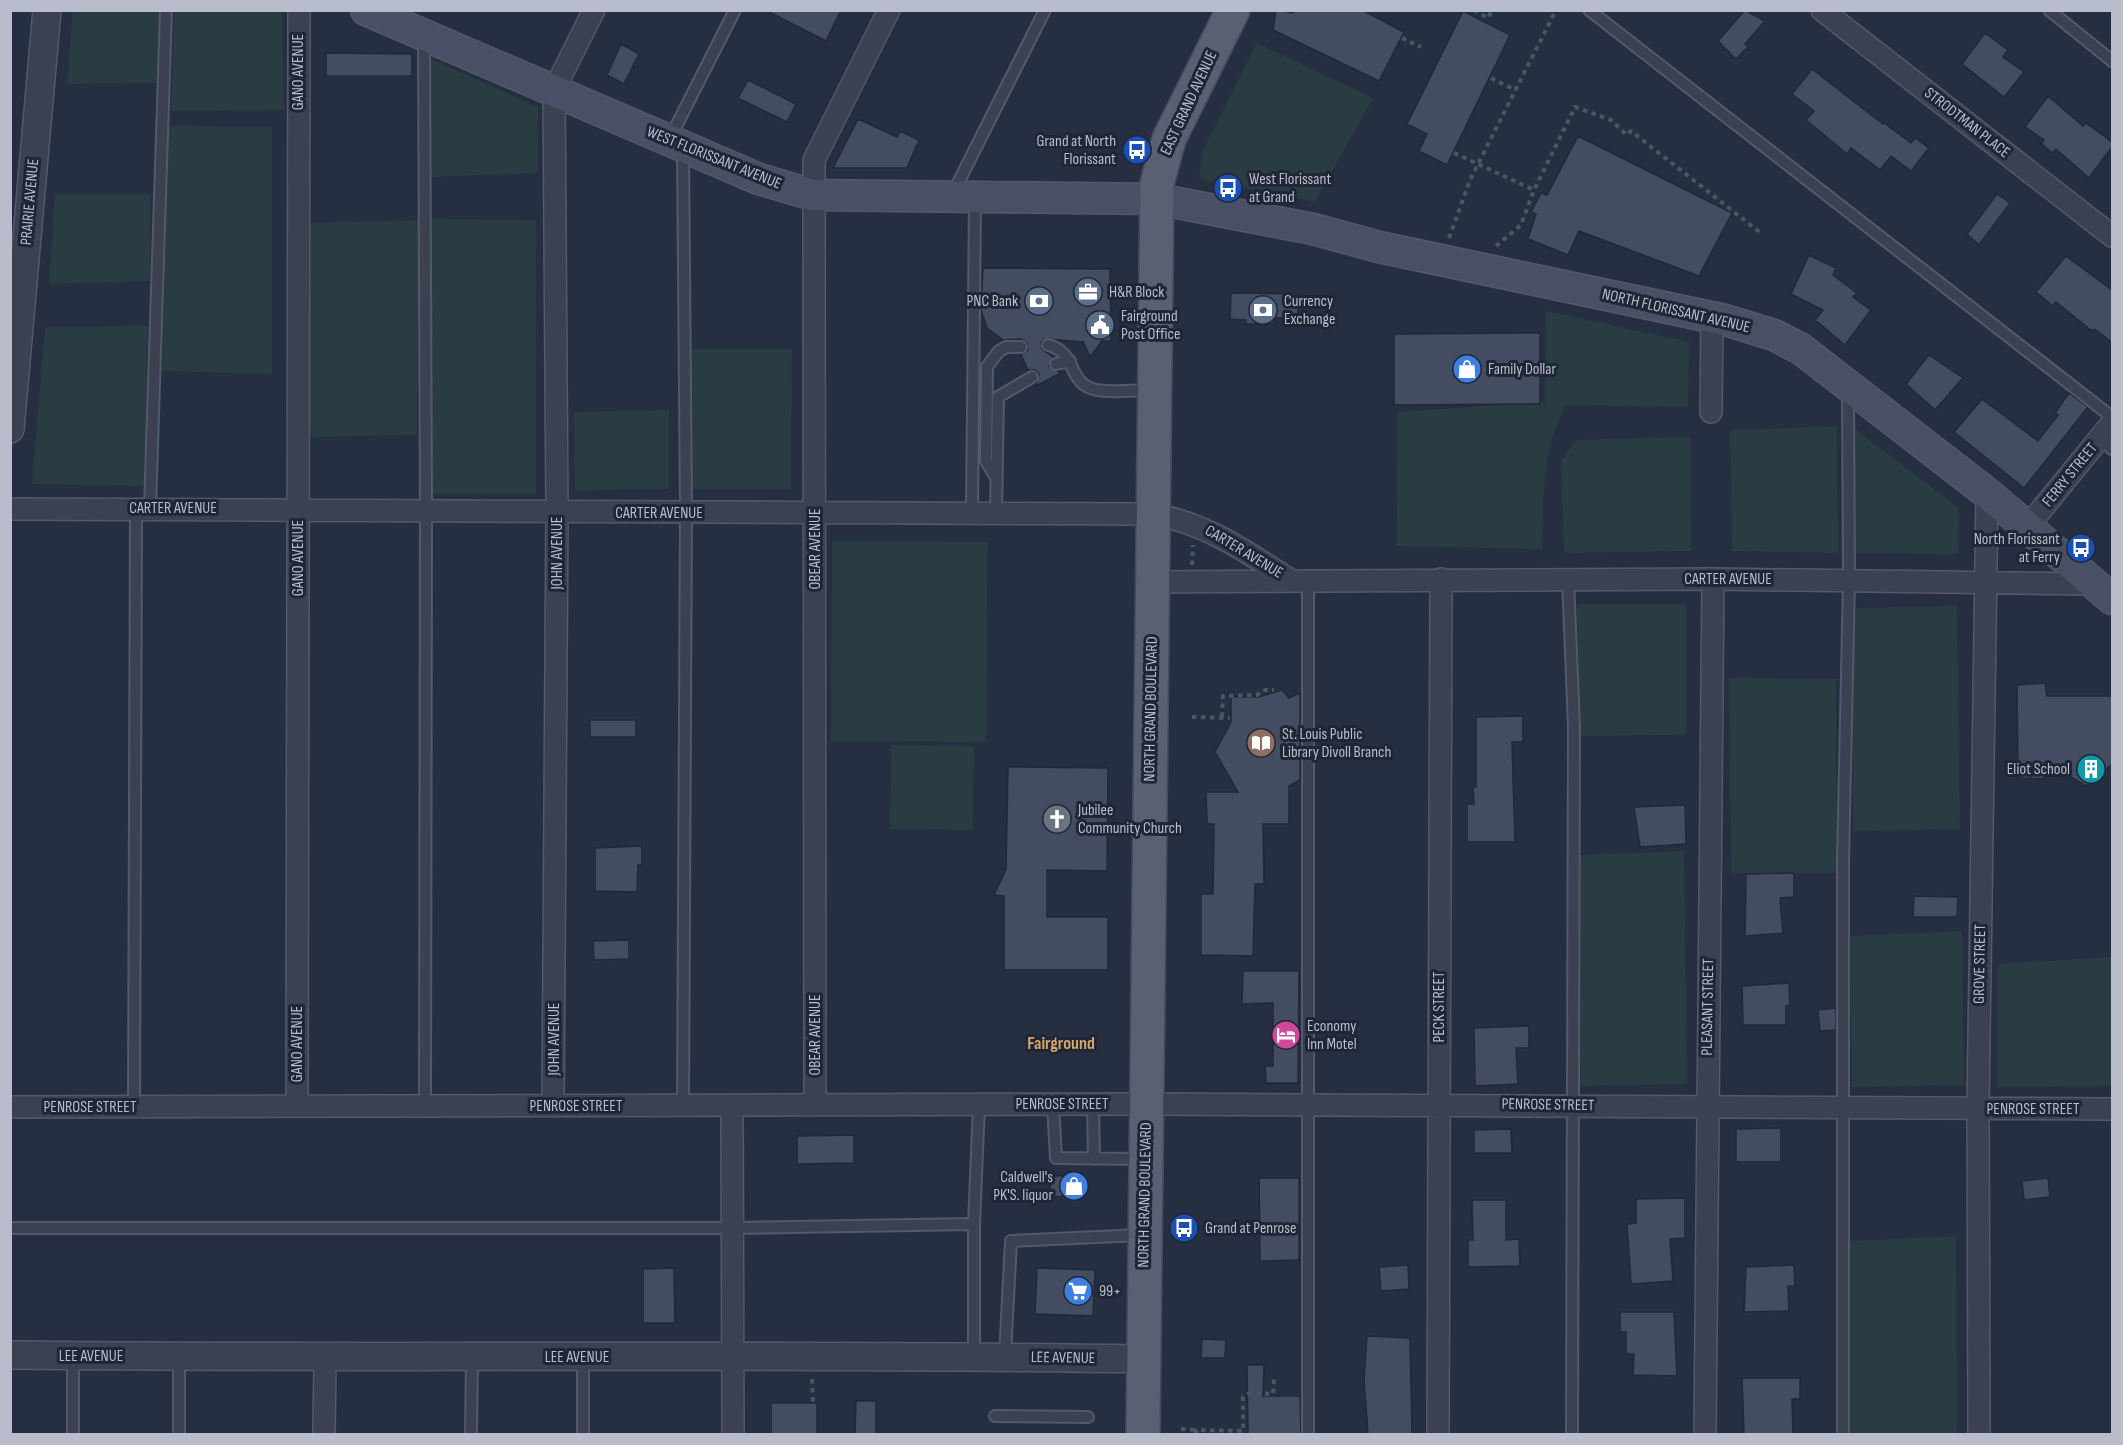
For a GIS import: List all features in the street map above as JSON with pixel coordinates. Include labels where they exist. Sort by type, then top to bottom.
[{"type":"main road","name":"WEST FLORISSANT AVENUE","points":[[366,10],[759,179],[813,195],[1157,199]]},
{"type":"main road","name":"EAST GRAND AVENUE","points":[[1157,199],[1158,176],[1164,153],[1233,10]]},
{"type":"main road","name":"NORTH FLORISSANT AVENUE","points":[[1157,199],[1313,229],[1379,247],[1712,318],[1774,335],[1801,349],[1848,384],[2028,526],[2104,592]]},
{"type":"main road","name":"NORTH GRAND BOULEVARD","points":[[1143,1434],[1157,199]]},
{"type":"street","name":"PRAIRIE AVENUE","points":[[10,429],[47,10]]},
{"type":"street","name":"GANO AVENUE","points":[[297,1106],[299,10]]},
{"type":"street","name":"JOHN AVENUE","points":[[553,1105],[557,513],[554,90],[594,10]]},
{"type":"street","name":"OBEAR AVENUE","points":[[815,1105],[814,160],[889,10]]},
{"type":"street","name":"STRODTMAN PLACE","points":[[1822,10],[2112,236]]},
{"type":"street","points":[[1712,318],[1712,412]]},
{"type":"street","name":"FERRY STREET","points":[[2028,526],[2108,437]]},
{"type":"street","name":"GROVE STREET","points":[[1979,1434],[1978,1108],[1987,493]]},
{"type":"street","name":"CARTER AVENUE","points":[[10,509],[298,508],[557,513],[1153,514],[1179,518],[1214,532],[1299,580]]},
{"type":"street","name":"CARTER AVENUE","points":[[1152,582],[1441,579],[1986,581],[2104,592]]},
{"type":"street","name":"PECK STREET","points":[[1438,1434],[1441,579]]},
{"type":"street","name":"PLEASANT STREET","points":[[1705,1434],[1713,579]]},
{"type":"street","name":"PENROSE STREET","points":[[10,1107],[1146,1104],[2112,1110]]},
{"type":"street","points":[[732,1105],[733,1434]]},
{"type":"street","name":"LEE AVENUE","points":[[10,1355],[325,1358],[733,1356],[1143,1359]]},
{"type":"street","points":[[324,1434],[325,1358]]},
{"type":"lane","points":[[134,1107],[143,508],[166,10]]},
{"type":"lane","points":[[683,1106],[686,513],[676,143],[735,10]]},
{"type":"lane","points":[[972,513],[964,196],[1045,10]]},
{"type":"lane","points":[[1588,10],[2112,417]]},
{"type":"lane","points":[[2049,10],[2112,61]]},
{"type":"lane","points":[[424,35],[425,1106]]},
{"type":"lane","points":[[1048,345],[1059,348],[1070,361],[1079,381],[1093,389],[1154,390]]},
{"type":"lane","points":[[996,478],[986,460],[987,367],[998,352],[1006,347],[1021,346]]},
{"type":"lane","points":[[1056,364],[1070,361]]},
{"type":"lane","points":[[996,513],[998,397],[1032,377]]},
{"type":"lane","points":[[1844,1434],[1843,861],[1849,580],[1848,384]]},
{"type":"lane","points":[[1568,579],[1574,727],[1572,1434]]},
{"type":"lane","points":[[1299,580],[1308,1106],[1308,1434]]},
{"type":"lane","points":[[1093,1104],[1094,1158]]},
{"type":"lane","points":[[974,1357],[974,1224],[979,1105]]},
{"type":"lane","points":[[1053,1105],[1056,1158],[1145,1159]]},
{"type":"lane","points":[[10,1228],[732,1228],[974,1224]]},
{"type":"lane","points":[[1005,1357],[1011,1240],[1144,1235]]},
{"type":"lane","points":[[73,1434],[74,1356]]},
{"type":"lane","points":[[178,1356],[179,1434]]},
{"type":"lane","points":[[583,1357],[583,1434]]},
{"type":"lane","points":[[471,1434],[472,1358]]},
{"type":"lane","points":[[995,1416],[1088,1417]]},
{"type":"path","points":[[1474,10],[1488,18],[1492,10]]},
{"type":"path","points":[[1447,241],[1478,166],[1556,10]]},
{"type":"path","points":[[1402,38],[1421,47]]},
{"type":"path","points":[[1491,78],[1515,90]]},
{"type":"path","points":[[1490,251],[1521,225],[1534,190],[1575,107],[1611,120],[1627,135],[1631,131],[1762,234]]},
{"type":"path","points":[[1454,153],[1534,190]]},
{"type":"path","points":[[1192,567],[1193,541]]},
{"type":"path","points":[[1222,717],[1223,696],[1257,695],[1263,690],[1274,690]]},
{"type":"path","points":[[1192,717],[1230,718]]},
{"type":"path","points":[[812,1378],[813,1402]]},
{"type":"path","points":[[1181,1429],[1196,1432],[1243,1431],[1243,1397],[1250,1393],[1273,1394],[1274,1378]]},
{"type":"shaded area","points":[[73,11],[159,11],[156,83],[67,84]]},
{"type":"shaded area","points":[[174,11],[282,11],[284,110],[171,111]]},
{"type":"shaded area","points":[[1257,43],[1373,98],[1315,202],[1199,179],[1202,152]]},
{"type":"shaded area","points":[[431,59],[538,107],[538,173],[431,177]]},
{"type":"shaded area","points":[[169,126],[272,127],[272,374],[162,371]]},
{"type":"shaded area","points":[[55,194],[150,194],[150,281],[49,284]]},
{"type":"shaded area","points":[[432,219],[536,220],[536,494],[432,494]]},
{"type":"shaded area","points":[[419,220],[417,435],[310,437],[311,223]]},
{"type":"shaded area","points":[[1546,311],[1689,342],[1688,407],[1567,405],[1552,439],[1548,457],[1542,549],[1396,546],[1398,412],[1545,402]]},
{"type":"shaded area","points":[[148,326],[144,486],[32,484],[45,327]]},
{"type":"shaded area","points":[[689,349],[792,349],[791,489],[688,489]]},
{"type":"shaded area","points":[[669,410],[669,489],[575,490],[574,412]]},
{"type":"shaded area","points":[[1837,426],[1838,553],[1732,551],[1730,430]]},
{"type":"shaded area","points":[[1851,426],[1959,508],[1958,554],[1853,553]]},
{"type":"shaded area","points":[[1690,437],[1691,551],[1564,553],[1561,461],[1576,440]]},
{"type":"shaded area","points":[[832,541],[988,542],[986,742],[831,741]]},
{"type":"shaded area","points":[[1577,604],[1686,604],[1686,735],[1580,736]]},
{"type":"shaded area","points":[[1957,606],[1960,829],[1853,831],[1852,608]]},
{"type":"shaded area","points":[[1729,678],[1836,679],[1837,873],[1731,873]]},
{"type":"shaded area","points":[[891,745],[974,746],[973,830],[890,829]]},
{"type":"shaded area","points":[[1684,851],[1687,1084],[1579,1086],[1580,855]]},
{"type":"shaded area","points":[[1962,931],[1964,1085],[1852,1087],[1849,936]]},
{"type":"shaded area","points":[[2112,957],[2112,1086],[1998,1087],[1998,964]]},
{"type":"shaded area","points":[[1956,1236],[1957,1434],[1849,1434],[1849,1241]]},
{"type":"building","points":[[765,10],[841,10],[826,41]]},
{"type":"building","points":[[1276,10],[1293,13],[1294,10],[1362,10],[1404,32],[1379,81],[1273,30]]},
{"type":"building","points":[[1745,10],[1765,21],[1745,44],[1748,47],[1736,59],[1718,41]]},
{"type":"building","points":[[1463,11],[1510,35],[1447,165],[1419,151],[1427,134],[1407,124]]},
{"type":"building","points":[[1985,33],[2008,50],[2003,57],[2024,72],[2004,97],[1962,64]]},
{"type":"building","points":[[621,44],[639,54],[624,84],[607,75]]},
{"type":"building","points":[[326,53],[412,54],[412,76],[326,76]]},
{"type":"building","points":[[1812,69],[1911,143],[1915,138],[1929,148],[1911,171],[1891,156],[1880,170],[1851,148],[1847,154],[1806,120],[1814,111],[1792,94]]},
{"type":"building","points":[[748,80],[796,104],[787,122],[738,98]]},
{"type":"building","points":[[2048,96],[2083,126],[2086,123],[2112,142],[2112,147],[2089,178],[2056,149],[2053,153],[2041,144],[2044,140],[2025,127]]},
{"type":"building","points":[[858,119],[897,137],[900,131],[919,140],[907,168],[833,168]]},
{"type":"building","points":[[1578,136],[1732,213],[1699,276],[1579,231],[1568,255],[1528,239],[1536,214],[1531,212],[1541,193],[1547,195]]},
{"type":"building","points":[[1997,194],[2010,203],[1979,245],[1967,234]]},
{"type":"building","points":[[1809,255],[1836,268],[1833,275],[1857,293],[1853,297],[1871,310],[1845,345],[1815,320],[1823,310],[1791,294]]},
{"type":"building","points":[[2066,256],[2112,290],[2112,342],[2094,329],[2092,331],[2056,302],[2053,306],[2036,292]]},
{"type":"building","points":[[983,268],[1110,269],[1111,341],[1102,341],[1090,357],[1083,342],[1044,339],[1041,343],[1042,349],[1053,357],[1049,366],[1061,373],[1036,386],[1039,374],[1035,370],[1028,370],[1021,355],[1028,350],[1027,343],[1021,339],[1003,340],[987,328],[981,310]]},
{"type":"building","points":[[1231,293],[1298,294],[1298,318],[1274,318],[1274,324],[1246,324],[1246,320],[1230,319]]},
{"type":"building","name":"Family Dollar","points":[[1540,333],[1540,404],[1394,405],[1394,334]]},
{"type":"building","points":[[1929,355],[1963,378],[1935,410],[1906,384]]},
{"type":"building","points":[[2069,393],[2088,407],[2024,488],[1954,432],[1982,399],[2038,441],[2058,415],[2055,413]]},
{"type":"building","name":"Eliot School","points":[[2045,683],[2047,696],[2112,696],[2112,764],[2086,786],[2045,762],[2044,779],[2018,778],[2017,685]]},
{"type":"building","points":[[1282,690],[1289,698],[1300,693],[1300,780],[1289,786],[1289,824],[1263,824],[1264,884],[1255,884],[1253,956],[1201,955],[1201,894],[1213,894],[1214,824],[1207,824],[1206,792],[1238,792],[1215,752],[1231,722],[1231,697],[1259,697]]},
{"type":"building","points":[[1523,716],[1523,742],[1512,742],[1515,842],[1467,842],[1467,804],[1474,804],[1473,787],[1476,787],[1476,717]]},
{"type":"building","points":[[590,720],[636,720],[636,737],[590,737]]},
{"type":"building","points":[[1008,767],[1108,768],[1107,871],[1047,870],[1047,917],[1108,917],[1108,970],[1004,970],[1004,896],[994,895],[1006,869]]},
{"type":"building","points":[[1685,805],[1686,844],[1640,847],[1634,807]]},
{"type":"building","points":[[642,846],[642,865],[638,865],[637,892],[595,891],[595,848]]},
{"type":"building","points":[[1794,873],[1794,897],[1780,898],[1783,933],[1745,936],[1746,874]]},
{"type":"building","points":[[1914,896],[1958,897],[1957,917],[1913,917]]},
{"type":"building","points":[[629,940],[629,959],[594,960],[593,941]]},
{"type":"building","name":"Economy Inn Motel","points":[[1243,971],[1299,971],[1298,1083],[1266,1083],[1265,1066],[1273,1066],[1273,1003],[1242,1004]]},
{"type":"building","points":[[1789,983],[1790,1005],[1786,1006],[1786,1025],[1743,1025],[1742,986]]},
{"type":"building","points":[[1836,1008],[1836,1030],[1820,1031],[1818,1010]]},
{"type":"building","points":[[1529,1026],[1529,1048],[1516,1048],[1518,1084],[1475,1086],[1474,1028]]},
{"type":"building","points":[[1781,1128],[1781,1162],[1736,1162],[1736,1129]]},
{"type":"building","points":[[1511,1129],[1512,1153],[1474,1153],[1474,1130]]},
{"type":"building","points":[[854,1135],[854,1163],[797,1164],[797,1136]]},
{"type":"building","points":[[1050,1176],[1080,1176],[1086,1181],[1086,1195],[1051,1197]]},
{"type":"building","points":[[1259,1178],[1299,1178],[1299,1260],[1260,1261]]},
{"type":"building","points":[[2048,1178],[2050,1197],[2024,1200],[2022,1181]]},
{"type":"building","points":[[1685,1198],[1685,1238],[1670,1239],[1673,1281],[1631,1284],[1627,1224],[1636,1223],[1636,1199]]},
{"type":"building","points":[[1472,1200],[1506,1200],[1506,1240],[1519,1239],[1520,1266],[1468,1267],[1468,1240],[1473,1240]]},
{"type":"building","points":[[1408,1265],[1409,1289],[1381,1291],[1379,1267]]},
{"type":"building","points":[[1794,1265],[1795,1286],[1788,1286],[1789,1311],[1744,1312],[1746,1267]]},
{"type":"building","points":[[674,1268],[675,1323],[643,1323],[643,1269]]},
{"type":"building","points":[[1037,1268],[1095,1270],[1093,1316],[1035,1314]]},
{"type":"building","points":[[1620,1312],[1674,1312],[1677,1376],[1633,1375],[1634,1354],[1626,1354],[1626,1332],[1620,1332]]},
{"type":"building","points":[[1367,1336],[1410,1338],[1412,1434],[1368,1434],[1364,1380]]},
{"type":"building","points":[[1202,1339],[1226,1340],[1225,1358],[1201,1358]]},
{"type":"building","points":[[1247,1365],[1264,1365],[1263,1396],[1300,1396],[1301,1434],[1248,1434]]},
{"type":"building","points":[[1742,1378],[1800,1378],[1800,1399],[1792,1399],[1793,1434],[1744,1434]]},
{"type":"building","points":[[856,1401],[876,1401],[876,1434],[855,1434]]},
{"type":"building","points":[[771,1403],[817,1403],[817,1434],[771,1434]]},
{"type":"place","name":"Grand at North Florissant","points":[[1137,150]]},
{"type":"place","name":"West Florissant at Grand","points":[[1228,188]]},
{"type":"place","name":"H&R Block","points":[[1088,292]]},
{"type":"place","name":"PNC Bank","points":[[1039,301]]},
{"type":"place","name":"Currency Exchange","points":[[1263,310]]},
{"type":"place","name":"Fairground Post Office","points":[[1100,325]]},
{"type":"place","name":"Family Dollar","points":[[1467,369]]},
{"type":"place","name":"North Florissant at Ferry","points":[[2081,548]]},
{"type":"place","name":"St. Louis Public Library Divoll Branch","points":[[1261,743]]},
{"type":"place","name":"Eliot School","points":[[2091,769]]},
{"type":"place","name":"Jubilee Community Church","points":[[1057,819]]},
{"type":"place","name":"Economy Inn Motel","points":[[1286,1035]]},
{"type":"place","name":"Caldwell's PK'S. liquor","points":[[1074,1186]]},
{"type":"place","name":"Grand at Penrose","points":[[1184,1228]]},
{"type":"place","name":"99+","points":[[1078,1291]]},
{"type":"district","name":"Fairground","points":[[1061,1043]]}]
